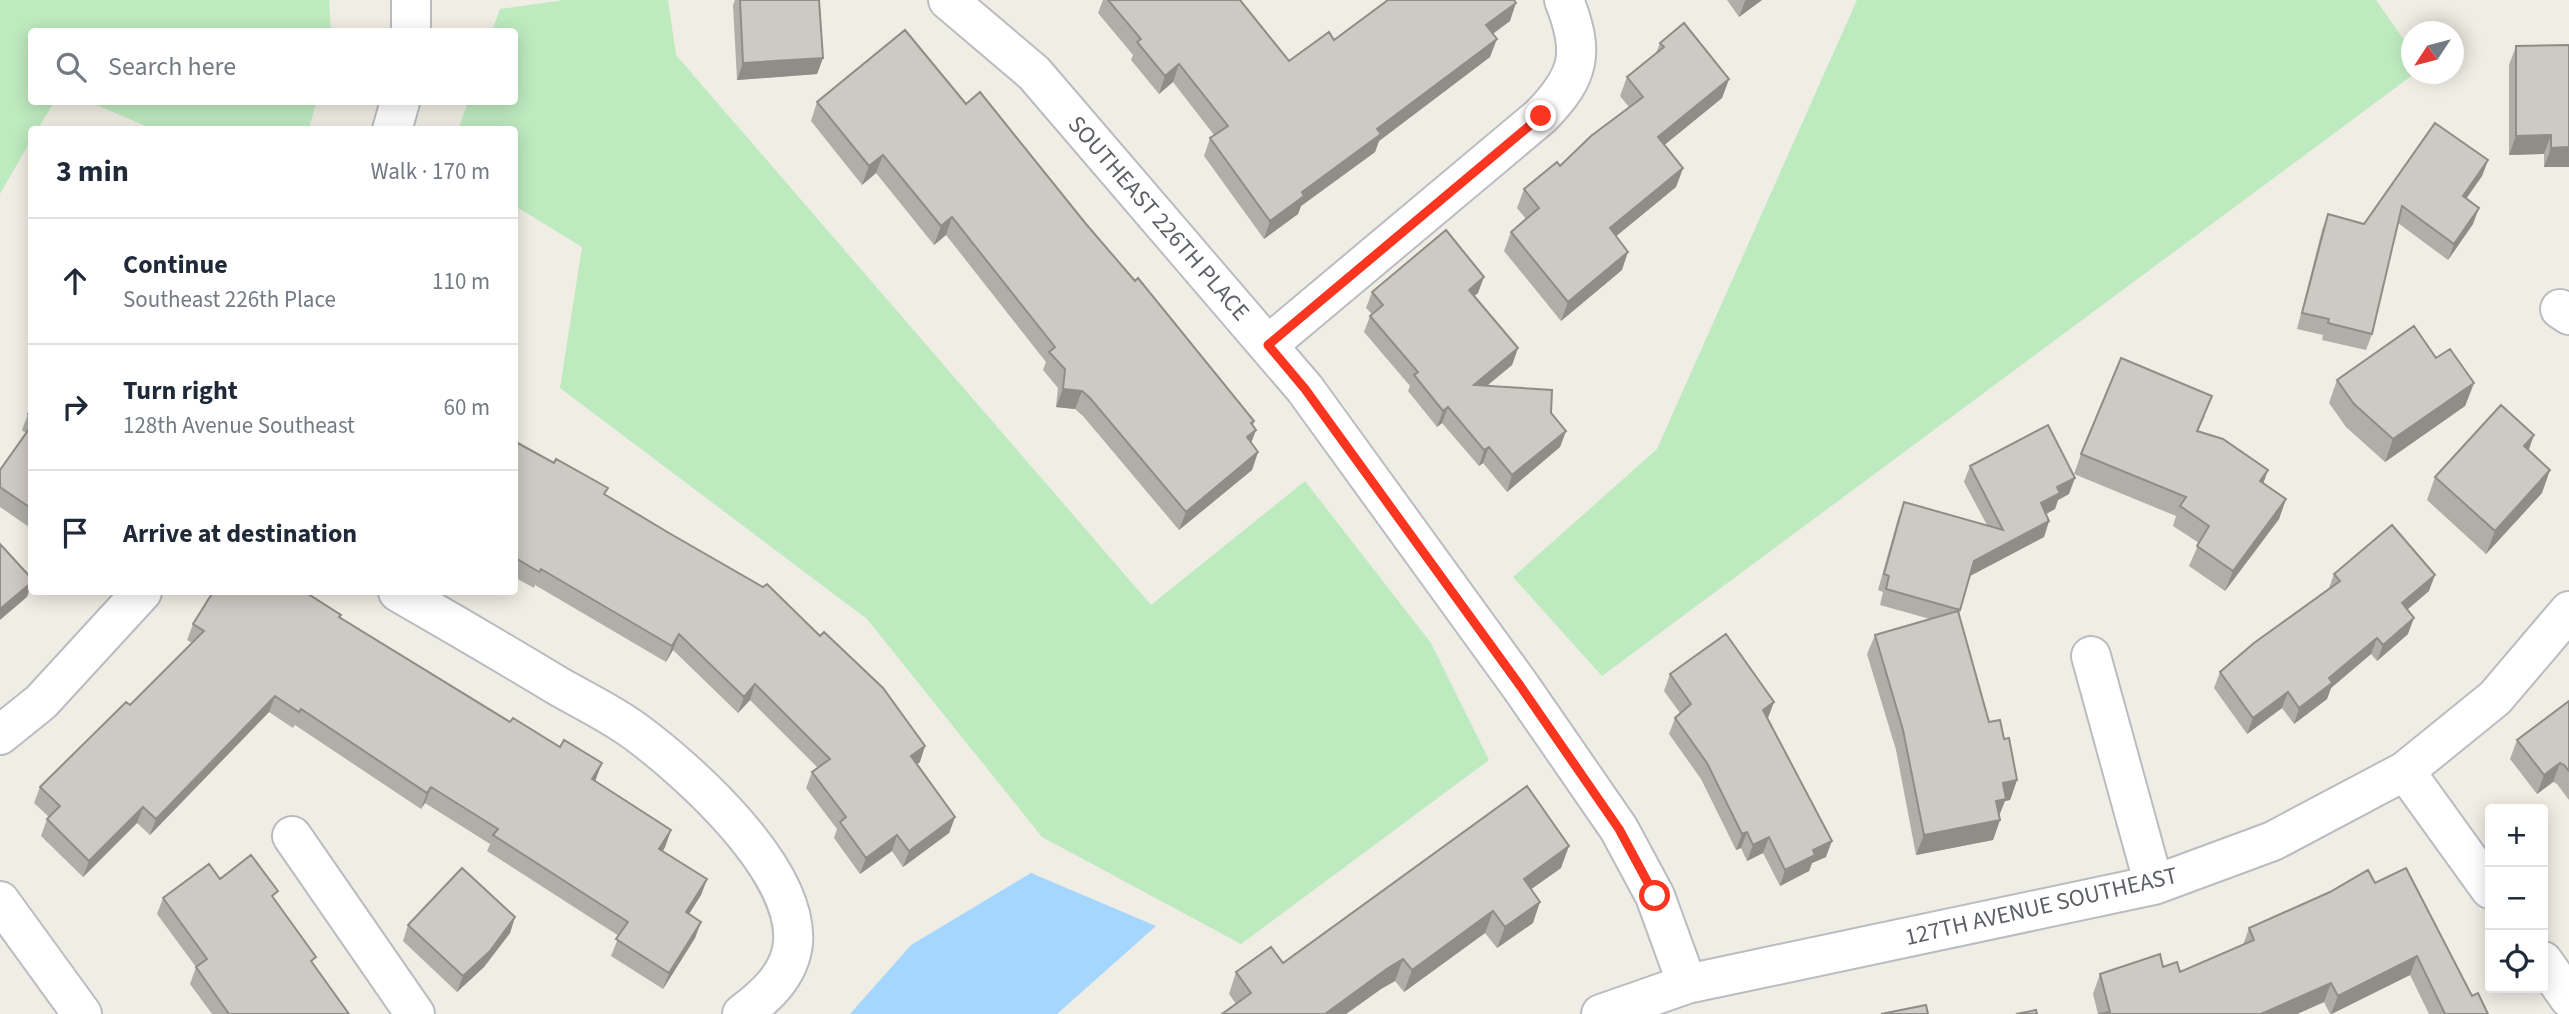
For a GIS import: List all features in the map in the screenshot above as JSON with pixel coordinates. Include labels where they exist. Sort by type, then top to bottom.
[{"type":"street","points":[[411,0],[411,28]]},
{"type":"street","name":"SOUTHEAST 226TH PLACE","points":[[948,0],[1034,73],[1305,389],[1521,687],[1619,829],[1655,896],[1688,984]]},
{"type":"street","points":[[1268,345],[1541,116],[1564,93],[1573,77],[1576,29],[1564,0]]},
{"type":"street","points":[[393,126],[399,105]]},
{"type":"street","points":[[0,735],[41,702],[139,595]]},
{"type":"street","points":[[403,595],[635,731],[720,805],[756,850],[776,882],[789,909],[793,944],[785,971],[764,998],[742,1014]]},
{"type":"street","name":"127TH AVENUE SOUTHEAST","points":[[1601,1014],[1688,984],[2154,885],[2273,841],[2405,771],[2495,698],[2569,611]]},
{"type":"street","points":[[2091,656],[2154,885]]},
{"type":"street","points":[[2405,771],[2485,882]]},
{"type":"street","points":[[292,836],[415,1014]]},
{"type":"street","points":[[0,901],[82,1014]]},
{"type":"street","points":[[2548,968],[2569,998]]},
{"type":"green space","points":[[0,0],[329,0],[331,28],[28,28],[28,105],[52,105],[40,126],[28,126],[28,145],[0,194]]},
{"type":"green space","points":[[564,0],[668,0],[676,55],[1151,605],[1305,481],[1431,643],[1489,760],[1241,944],[1042,837],[867,619],[560,388],[582,247],[518,208],[518,126],[459,126],[467,105],[518,105],[518,28],[493,28],[500,9]]},
{"type":"green space","points":[[1857,0],[2376,0],[2401,36],[2401,84],[1602,676],[1513,577],[1657,449]]},
{"type":"green space","points":[[96,105],[315,105],[310,126],[146,126]]},
{"type":"water","points":[[1031,873],[1156,926],[1057,1014],[850,1014],[911,945]]},
{"type":"building","points":[[740,0],[819,0],[823,58],[743,63]]},
{"type":"building","points":[[1108,0],[1240,0],[1289,61],[1329,32],[1334,40],[1388,0],[1514,0],[1516,3],[1486,25],[1497,39],[1377,129],[1381,134],[1302,192],[1304,196],[1270,221],[1210,138],[1228,126],[1179,64],[1165,76],[1137,42],[1141,39]]},
{"type":"building","points":[[1684,23],[1729,79],[1658,137],[1683,168],[1610,228],[1628,252],[1568,302],[1511,232],[1539,208],[1524,189],[1557,162],[1560,166],[1591,136],[1643,97],[1627,77],[1664,47],[1660,43]]},
{"type":"building","points":[[905,30],[966,104],[980,92],[1086,224],[1135,281],[1138,278],[1254,421],[1251,423],[1256,430],[1247,437],[1258,452],[1186,512],[1090,398],[1082,391],[1063,389],[1065,369],[1049,352],[1055,347],[952,217],[941,226],[883,155],[869,166],[817,102]]},
{"type":"building","points":[[2569,45],[2569,147],[2551,148],[2551,135],[2516,136],[2516,46]]},
{"type":"building","points":[[2435,123],[2488,160],[2463,196],[2479,208],[2454,244],[2402,206],[2372,334],[2328,323],[2329,319],[2302,313],[2328,214],[2364,224]]},
{"type":"building","points":[[1446,230],[1484,277],[1469,290],[1518,348],[1474,385],[1552,390],[1551,413],[1566,431],[1512,475],[1489,447],[1484,450],[1448,407],[1443,411],[1414,375],[1418,372],[1370,316],[1383,305],[1372,292]]},
{"type":"building","points":[[2414,326],[2436,358],[2450,349],[2474,383],[2393,439],[2354,404],[2337,380]]},
{"type":"building","points":[[2121,358],[2212,396],[2197,431],[2223,439],[2268,470],[2260,481],[2286,499],[2233,571],[2197,546],[2209,526],[2180,506],[2186,497],[2081,454]]},
{"type":"building","points":[[2501,405],[2534,435],[2524,446],[2550,470],[2495,531],[2435,477]]},
{"type":"building","points":[[2048,425],[2075,478],[2057,487],[2060,493],[2041,503],[2049,521],[1974,561],[1960,610],[1886,589],[1889,576],[1884,574],[1904,502],[2003,530],[1970,466]]},
{"type":"building","points":[[28,431],[28,506],[0,487],[0,470]]},
{"type":"building","points":[[518,443],[554,463],[556,459],[608,488],[604,494],[763,587],[767,584],[820,636],[824,632],[883,688],[925,746],[911,756],[955,817],[909,851],[897,835],[866,858],[840,822],[846,817],[812,772],[830,759],[755,684],[744,697],[679,634],[672,646],[541,569],[539,572],[518,559]]},
{"type":"building","points":[[2392,525],[2435,575],[2402,603],[2414,618],[2383,645],[2377,638],[2329,678],[2332,683],[2299,708],[2288,692],[2253,718],[2220,672],[2254,643],[2340,581],[2334,574]]},
{"type":"building","points":[[0,544],[28,575],[28,585],[0,609]]},
{"type":"building","points":[[211,595],[310,595],[341,615],[339,617],[510,722],[513,718],[560,747],[564,740],[602,763],[592,779],[671,830],[659,849],[707,879],[686,912],[701,922],[669,973],[616,939],[628,922],[493,835],[498,829],[431,787],[427,793],[301,709],[299,712],[275,696],[156,819],[143,807],[89,861],[47,819],[60,806],[40,787],[126,702],[130,705],[204,631],[193,624]]},
{"type":"building","points":[[1958,611],[1989,722],[2000,720],[2004,739],[2009,738],[2017,780],[2003,783],[2006,799],[1996,801],[2000,820],[1924,835],[1903,730],[1875,635]]},
{"type":"building","points":[[1726,634],[1774,702],[1763,710],[1832,841],[1813,850],[1815,855],[1785,870],[1769,837],[1753,845],[1747,832],[1742,834],[1707,763],[1675,718],[1691,704],[1670,674]]},
{"type":"building","points":[[2569,701],[2569,771],[2560,763],[2544,775],[2517,740]]},
{"type":"building","points":[[1527,786],[1569,846],[1524,879],[1540,902],[1505,927],[1493,911],[1412,970],[1403,959],[1325,1014],[1222,1014],[1251,993],[1236,972],[1271,947],[1283,963]]},
{"type":"building","points":[[251,855],[278,891],[272,896],[316,957],[311,961],[349,1014],[229,1014],[196,967],[207,959],[163,898],[209,864],[220,879]]},
{"type":"building","points":[[462,868],[515,917],[490,951],[463,976],[408,925]]},
{"type":"building","points":[[2406,868],[2472,996],[2478,993],[2488,1014],[2445,1014],[2417,956],[2338,996],[2331,983],[2261,1014],[2099,1014],[2110,1012],[2100,974],[2160,954],[2163,967],[2177,962],[2180,972],[2254,940],[2249,928],[2330,892],[2368,870],[2375,883]]},
{"type":"building","points":[[1926,1005],[1928,1014],[1881,1014]]},
{"type":"building","points":[[2036,1010],[2037,1014],[2016,1014]]},
{"type":"route","points":[[1541,116],[1268,345],[1305,389],[1521,687],[1619,829],[1655,896]]}]
